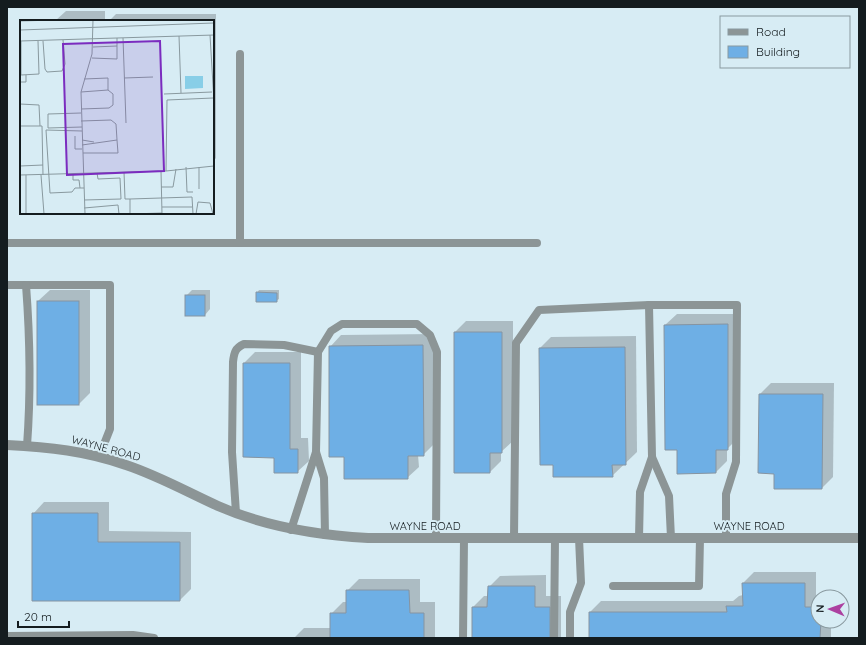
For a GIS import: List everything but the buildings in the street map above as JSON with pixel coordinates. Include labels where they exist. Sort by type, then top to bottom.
[{"type":"street","name":"WAYNE ROAD","points":[[7,445],[51,448],[99,456],[152,474],[236,513],[291,530],[325,535],[368,538],[859,538]]},
{"type":"lane","points":[[240,54],[240,243]]},
{"type":"lane","points":[[7,243],[537,243]]},
{"type":"lane","points":[[7,285],[110,285],[110,429],[99,456]]},
{"type":"lane","points":[[26,285],[29,321],[29,403],[27,446]]},
{"type":"lane","points":[[639,538],[640,492],[652,457],[649,305]]},
{"type":"lane","points":[[514,538],[516,343],[539,310],[649,305],[737,305],[736,462],[726,494],[726,538]]},
{"type":"lane","points":[[291,530],[316,452],[318,352],[331,331],[342,324],[417,324],[430,335],[437,352],[436,538]]},
{"type":"lane","points":[[236,513],[232,452],[232,362],[235,351],[239,346],[244,344],[284,345],[318,352]]},
{"type":"lane","points":[[316,452],[324,478],[325,535]]},
{"type":"lane","points":[[652,457],[669,496],[671,538]]},
{"type":"lane","points":[[463,638],[464,538]]},
{"type":"lane","points":[[554,638],[555,538]]},
{"type":"lane","points":[[570,638],[570,612],[581,583],[579,538]]},
{"type":"lane","points":[[613,586],[699,586],[700,538]]},
{"type":"lane","points":[[7,636],[125,635],[154,638]]}]
